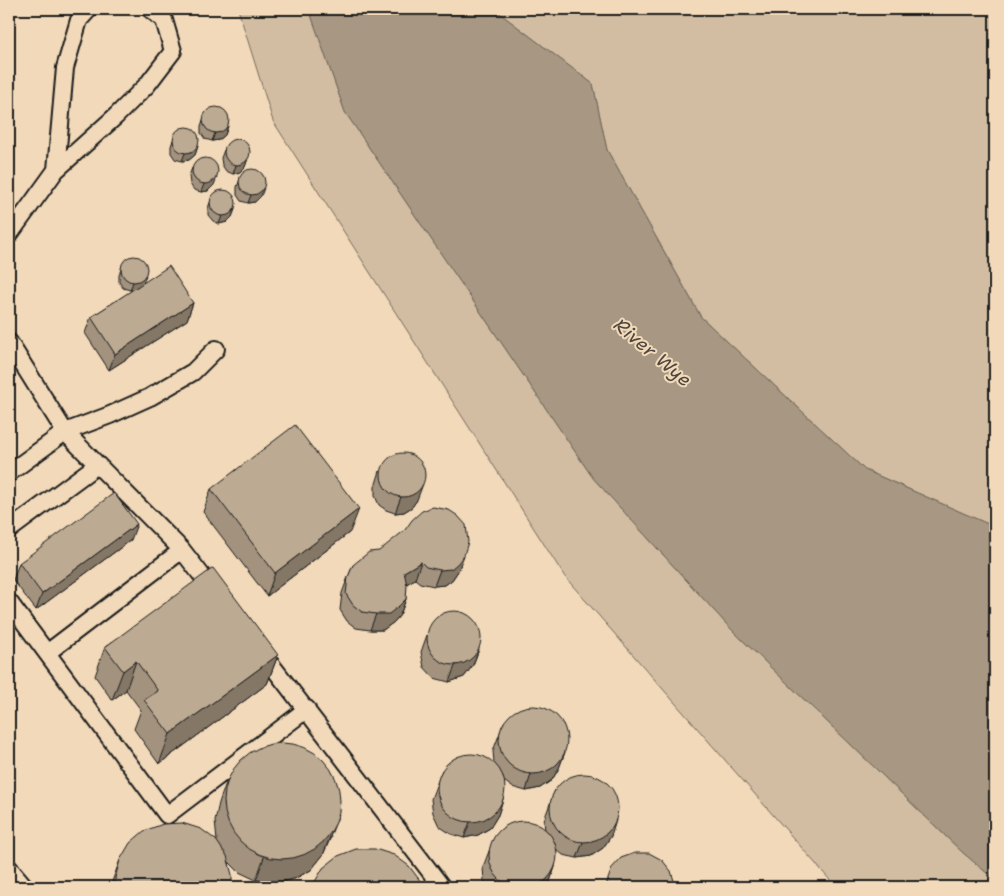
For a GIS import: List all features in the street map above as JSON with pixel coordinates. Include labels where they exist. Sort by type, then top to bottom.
[{"type":"lane","points":[[56,170],[65,68],[79,20],[89,9]]},
{"type":"lane","points":[[9,235],[56,170],[147,85],[173,51],[164,20],[150,9]]},
{"type":"lane","points":[[9,342],[65,432],[182,550],[223,603]]},
{"type":"lane","points":[[9,473],[65,432],[150,397],[193,372],[216,349]]},
{"type":"lane","points":[[9,530],[97,465]]},
{"type":"lane","points":[[47,653],[182,550]]},
{"type":"lane","points":[[9,602],[167,815],[307,709]]},
{"type":"lane","points":[[253,641],[442,887]]},
{"type":"lane","points":[[9,868],[25,887]]},
{"type":"shaded area","points":[[238,9],[309,9],[345,112],[593,478],[730,628],[961,851],[995,880],[995,887],[836,887],[565,577],[273,121]]},
{"type":"shaded area","points":[[494,9],[995,9],[995,527],[865,470],[701,317],[607,150],[593,84]]},
{"type":"water","name":"River Wye","points":[[309,9],[494,9],[593,84],[607,150],[701,317],[865,470],[995,527],[995,880],[961,851],[730,628],[593,478],[345,112]]},
{"type":"building","points":[[216,107],[225,111],[229,120],[225,129],[216,133],[207,129],[203,120],[207,111]]},
{"type":"building","points":[[186,127],[195,131],[199,140],[195,149],[186,153],[177,149],[173,140],[177,131]]},
{"type":"building","points":[[237,139],[246,143],[250,152],[246,161],[237,165],[228,161],[224,152],[228,143]]},
{"type":"building","points":[[205,158],[214,162],[218,171],[214,180],[205,184],[196,180],[192,171],[196,162]]},
{"type":"building","points":[[252,169],[261,173],[265,182],[261,191],[252,195],[243,191],[239,182],[243,173]]},
{"type":"building","points":[[223,190],[232,194],[236,203],[232,212],[223,216],[214,212],[210,203],[214,194]]},
{"type":"building","points":[[134,256],[143,260],[147,269],[143,278],[134,282],[125,278],[121,269],[125,260]]},
{"type":"building","points":[[169,266],[193,303],[115,354],[91,317]]},
{"type":"building","points":[[295,425],[359,509],[275,573],[211,489]]},
{"type":"building","points":[[403,453],[415,457],[421,463],[425,475],[421,487],[415,493],[403,497],[391,493],[385,487],[381,475],[385,463],[391,457]]},
{"type":"building","points":[[114,493],[137,524],[42,594],[19,563]]},
{"type":"building","points":[[433,507],[449,510],[466,525],[468,542],[464,555],[451,569],[440,570],[426,567],[421,562],[404,572],[407,585],[406,599],[389,614],[362,612],[353,605],[346,594],[348,577],[353,565],[369,552],[379,551],[405,530],[422,511]]},
{"type":"building","points":[[213,568],[278,655],[170,734],[144,700],[158,691],[136,661],[123,671],[105,647]]},
{"type":"building","points":[[454,611],[464,613],[473,619],[479,628],[481,638],[479,648],[473,657],[464,663],[454,665],[444,663],[435,657],[429,648],[427,638],[429,628],[435,619],[444,613]]},
{"type":"building","points":[[533,706],[546,709],[557,716],[564,727],[567,740],[564,753],[557,764],[546,771],[533,774],[520,771],[509,764],[502,753],[499,740],[502,727],[509,716],[520,709]]},
{"type":"building","points":[[282,743],[304,747],[323,760],[336,779],[340,801],[336,823],[323,842],[304,855],[282,859],[260,855],[241,842],[228,823],[224,801],[228,779],[241,760],[260,747]]},
{"type":"building","points":[[471,754],[484,757],[495,764],[502,775],[505,788],[502,801],[495,812],[484,819],[471,822],[458,819],[447,812],[440,801],[437,788],[440,775],[447,764],[458,757]]},
{"type":"building","points":[[584,774],[597,777],[608,784],[615,795],[618,808],[615,821],[608,832],[597,839],[584,842],[571,839],[560,832],[553,821],[550,808],[553,795],[560,784],[571,777]]},
{"type":"building","points":[[523,821],[536,824],[547,831],[554,842],[557,855],[554,868],[547,879],[536,886],[523,889],[510,886],[499,879],[492,868],[489,855],[492,842],[499,831],[510,824]]},
{"type":"building","points":[[182,823],[201,829],[216,840],[227,856],[232,875],[232,887],[116,887],[115,878],[120,860],[130,843],[144,831],[163,824]]},
{"type":"building","points":[[356,849],[375,849],[394,855],[409,866],[421,882],[422,887],[312,887],[323,868],[338,856]]},
{"type":"building","points":[[635,853],[649,853],[662,860],[671,871],[675,884],[674,887],[607,887],[612,868],[621,858]]}]
